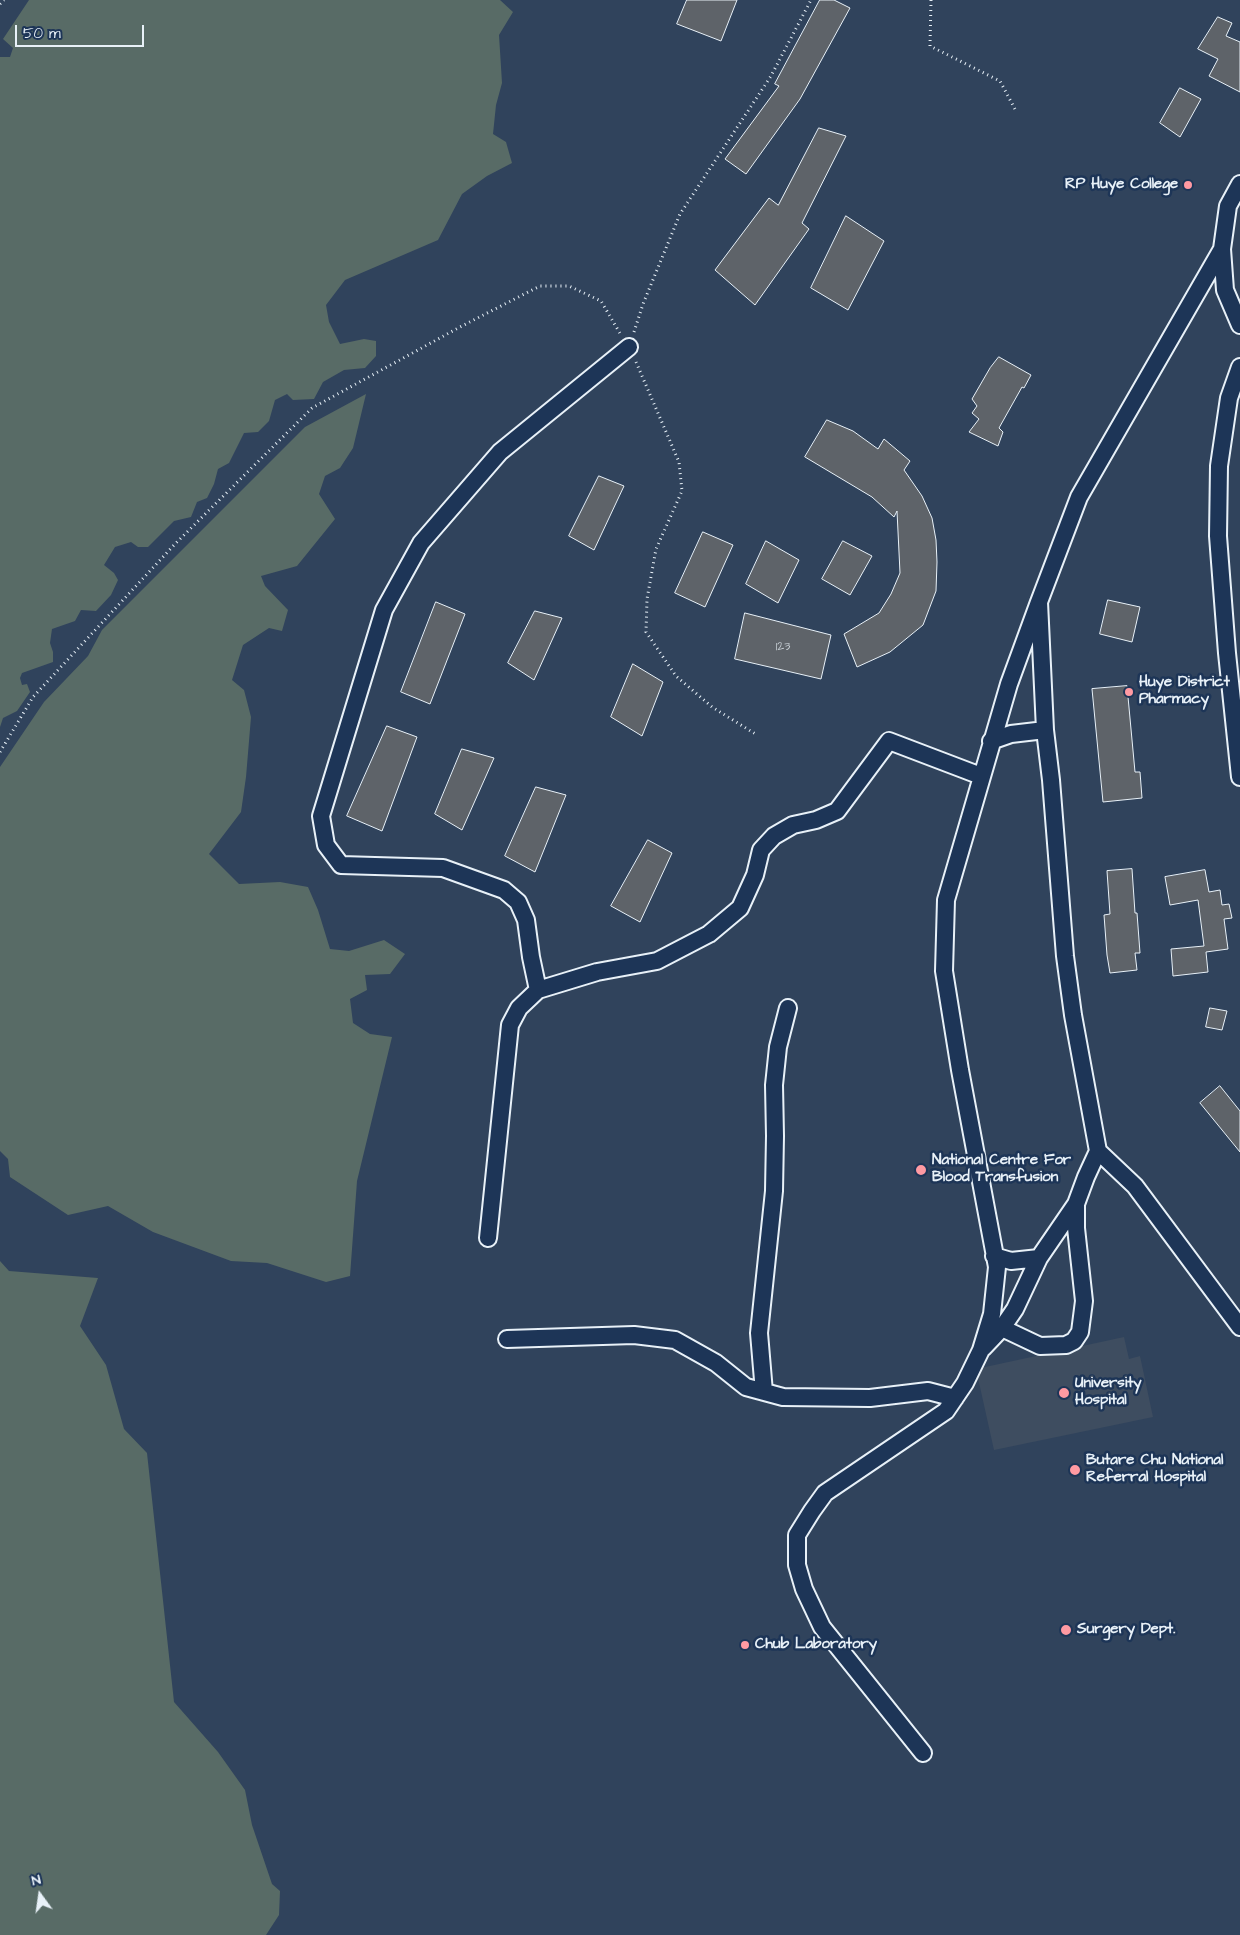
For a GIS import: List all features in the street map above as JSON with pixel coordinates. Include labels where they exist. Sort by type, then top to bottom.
[{"type":"street","points":[[1240,184],[1228,206],[1222,250],[1225,290],[1240,325]]},
{"type":"street","points":[[922,1753],[822,1627],[804,1589],[797,1565],[797,1535],[825,1494],[946,1411],[965,1383],[980,1350],[992,1314],[997,1267],[960,1070],[944,971],[946,900],[1009,684],[1079,497],[1222,250]]},
{"type":"street","points":[[538,990],[526,920],[518,902],[504,890],[443,868],[340,865],[326,845],[321,816],[384,610],[421,543],[500,452],[629,347]]},
{"type":"street","points":[[1240,367],[1229,398],[1219,466],[1218,536],[1227,653],[1240,778]]},
{"type":"street","points":[[980,1350],[1002,1328],[1015,1309],[1039,1258],[1076,1204],[1098,1152],[1073,1016],[1065,956],[1052,780],[1045,730],[1039,602]]},
{"type":"street","points":[[991,741],[1011,734],[1045,730]]},
{"type":"street","points":[[488,1238],[510,1025],[519,1008],[538,990],[597,972],[658,961],[709,934],[740,908],[755,875],[760,850],[774,836],[793,825],[816,820],[837,811],[889,741],[981,776]]},
{"type":"street","points":[[764,1392],[759,1333],[774,1191],[776,1136],[774,1085],[778,1047],[788,1008]]},
{"type":"street","points":[[1098,1152],[1135,1186],[1240,1327]]},
{"type":"street","points":[[1002,1328],[1040,1346],[1066,1345],[1074,1342],[1080,1332],[1084,1301],[1076,1228],[1076,1204]]},
{"type":"street","points":[[994,1256],[1011,1261],[1039,1258]]},
{"type":"street","points":[[507,1339],[634,1335],[675,1340],[716,1363],[746,1387],[783,1397],[870,1398],[928,1391],[955,1398]]},
{"type":"path","points":[[0,4],[4,0]]},
{"type":"path","points":[[629,347],[643,304],[680,214],[771,76],[811,0]]},
{"type":"path","points":[[931,0],[930,46],[1000,81],[1016,111]]},
{"type":"path","points":[[0,752],[33,697],[175,544],[312,408],[460,327],[540,286],[569,286],[601,301],[629,347],[680,462],[682,491],[656,549],[647,599],[646,632],[676,676],[712,707],[757,736]]},
{"type":"shaded area","name":"University Hospital","points":[[1124,1337],[1129,1359],[1140,1356],[1153,1417],[994,1450],[976,1369]]},
{"type":"green space","points":[[29,0],[500,0],[513,12],[499,35],[502,83],[496,105],[493,134],[506,142],[512,163],[487,176],[462,194],[438,240],[345,280],[326,305],[329,322],[340,344],[364,339],[376,341],[376,356],[365,368],[344,370],[323,382],[314,399],[293,400],[287,394],[275,400],[269,421],[258,432],[244,433],[229,463],[218,469],[214,484],[207,498],[197,502],[191,517],[174,521],[148,547],[138,547],[131,542],[115,547],[104,565],[114,573],[118,580],[111,595],[96,611],[81,610],[75,621],[52,629],[50,643],[53,652],[53,662],[22,673],[20,678],[22,685],[27,684],[30,692],[17,711],[3,718],[0,727],[0,57],[10,57],[13,48],[3,39]]},
{"type":"green space","points":[[366,394],[353,448],[340,468],[325,476],[319,494],[335,519],[297,566],[261,576],[265,586],[288,610],[282,631],[269,628],[243,645],[232,680],[244,690],[251,717],[241,812],[209,854],[239,884],[280,882],[308,887],[318,910],[330,949],[349,951],[384,940],[405,954],[390,974],[365,975],[367,990],[350,999],[353,1023],[370,1034],[392,1037],[357,1181],[350,1276],[326,1282],[267,1263],[231,1261],[153,1232],[108,1206],[68,1215],[10,1177],[8,1159],[0,1151],[0,767],[44,702],[88,656],[102,630],[305,427]]},
{"type":"green space","points":[[0,1261],[9,1271],[98,1278],[80,1326],[106,1365],[124,1429],[147,1453],[174,1702],[218,1752],[245,1790],[252,1825],[272,1884],[280,1891],[279,1915],[266,1935],[0,1935]]},
{"type":"building","points":[[687,0],[737,0],[721,41],[677,24]]},
{"type":"building","points":[[820,0],[834,0],[850,8],[800,99],[746,174],[725,159],[779,86],[775,84]]},
{"type":"building","points":[[1218,17],[1232,23],[1226,36],[1240,42],[1240,92],[1209,76],[1218,59],[1198,49]]},
{"type":"building","points":[[1180,88],[1201,99],[1180,137],[1160,123]]},
{"type":"building","points":[[819,128],[846,136],[802,223],[809,229],[755,305],[715,270],[769,198],[778,205]]},
{"type":"building","points":[[846,216],[884,241],[848,310],[811,288]]},
{"type":"building","points":[[999,357],[1031,375],[1024,388],[1022,387],[999,428],[1003,432],[998,446],[969,432],[979,419],[972,413],[977,406],[972,399],[990,368]]},
{"type":"building","points":[[827,420],[853,431],[878,449],[884,439],[910,461],[904,470],[922,496],[932,518],[936,540],[936,591],[923,625],[890,652],[857,667],[844,634],[879,613],[891,594],[900,573],[897,511],[894,517],[872,497],[805,457]]},
{"type":"building","points":[[599,476],[624,486],[594,550],[569,536]]},
{"type":"building","points":[[703,532],[733,545],[705,607],[675,593]]},
{"type":"building","points":[[766,541],[799,560],[778,603],[746,584]]},
{"type":"building","points":[[843,541],[872,556],[850,595],[822,579]]},
{"type":"building","points":[[1108,600],[1140,607],[1132,642],[1100,634]]},
{"type":"building","points":[[436,602],[465,614],[430,704],[401,692]]},
{"type":"building","points":[[535,611],[562,618],[534,680],[508,663]]},
{"type":"building","points":[[745,613],[831,635],[821,679],[735,659]]},
{"type":"building","points":[[633,664],[663,682],[642,736],[611,717]]},
{"type":"building","points":[[1127,686],[1135,772],[1140,772],[1142,798],[1103,802],[1092,689]]},
{"type":"building","points":[[387,726],[417,737],[382,831],[347,816]]},
{"type":"building","points":[[462,749],[494,758],[462,830],[435,814]]},
{"type":"building","points":[[536,787],[566,795],[535,872],[505,856]]},
{"type":"building","points":[[648,840],[672,853],[640,922],[611,906]]},
{"type":"building","points":[[1132,869],[1140,953],[1135,953],[1137,970],[1110,973],[1104,915],[1110,914],[1107,871]]},
{"type":"building","points":[[1205,870],[1209,892],[1220,890],[1222,905],[1229,904],[1232,918],[1224,919],[1228,949],[1206,952],[1208,972],[1173,976],[1171,949],[1204,946],[1198,900],[1170,905],[1165,877]]},
{"type":"building","points":[[1210,1008],[1227,1011],[1222,1030],[1206,1027]]},
{"type":"building","points":[[1220,1086],[1240,1111],[1240,1152],[1200,1103]]},
{"type":"place","name":"RP Huye College","points":[[1188,185]]},
{"type":"place","name":"Huye District Pharmacy","points":[[1129,692]]},
{"type":"place","name":"National Centre For Blood Transfusion","points":[[921,1170]]},
{"type":"place","name":"University Hospital","points":[[1064,1393]]},
{"type":"place","name":"Butare Chu National Referral Hospital","points":[[1075,1470]]},
{"type":"place","name":"Surgery Dept.","points":[[1066,1630]]},
{"type":"place","name":"Chub Laboratory","points":[[745,1645]]}]
